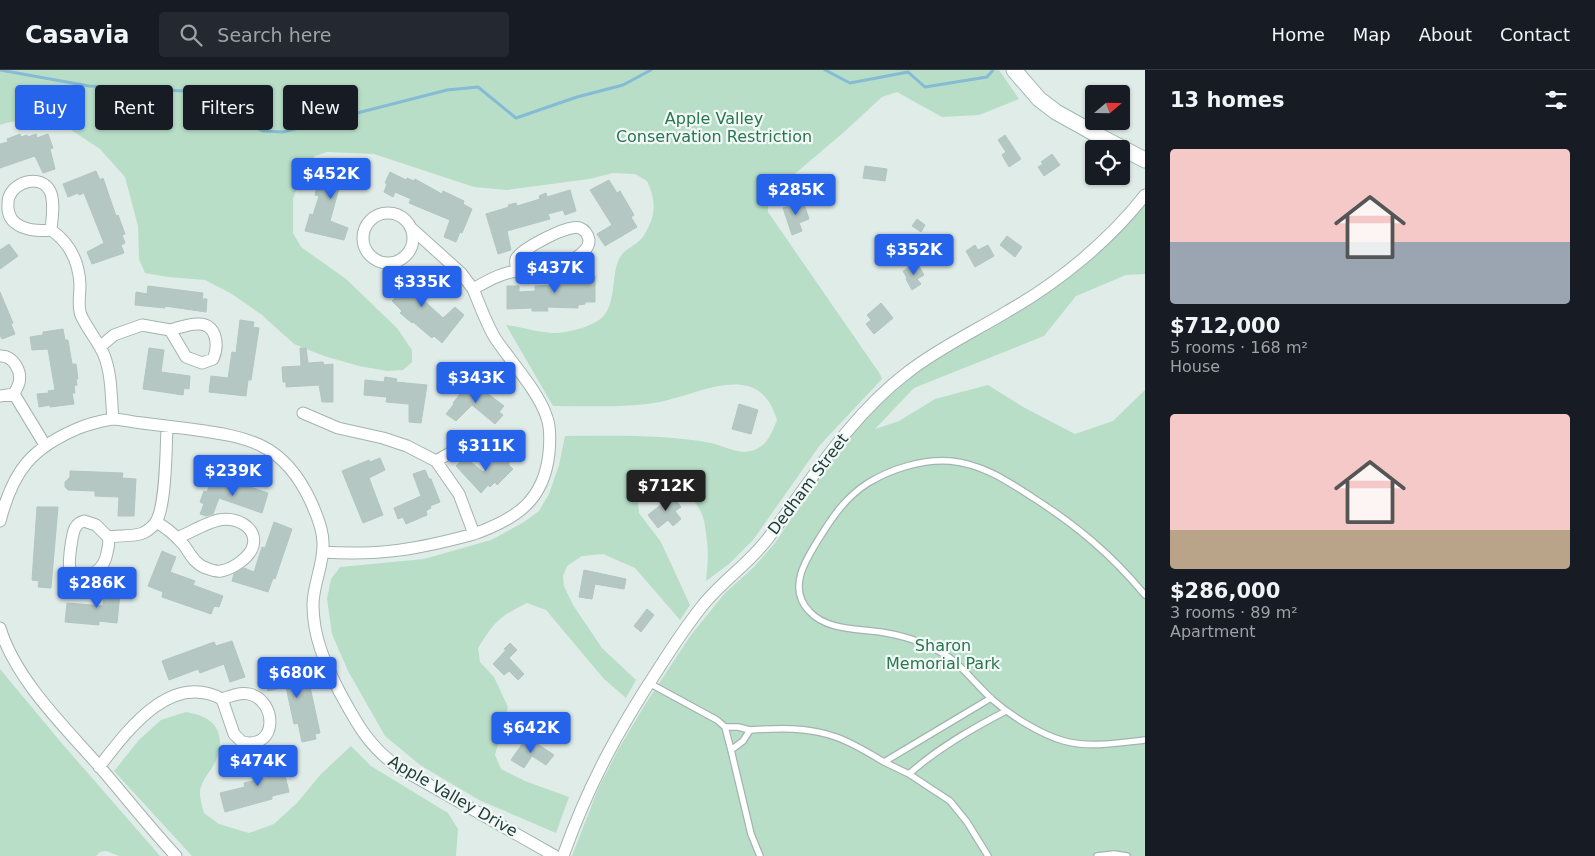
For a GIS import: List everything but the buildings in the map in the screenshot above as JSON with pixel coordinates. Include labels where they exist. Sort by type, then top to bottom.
[{"type":"main road","points":[[1014,70],[1039,99],[1056,112],[1145,160]]},
{"type":"street","points":[[51,230],[53,210],[51,193],[47,186],[37,181],[30,181],[18,186],[9,196],[8,210],[10,218],[19,226],[35,231],[51,230],[61,236],[72,252],[79,273],[80,313],[101,346],[109,372],[113,419]]},
{"type":"street","name":"Dedham Street","points":[[563,856],[590,786],[631,710],[701,607],[719,586],[748,560],[768,538],[840,439],[892,384],[926,360],[1048,286],[1091,251],[1122,222],[1145,195]]},
{"type":"street","points":[[323,552],[398,552],[474,534],[509,519],[520,511],[539,489],[544,477],[550,446],[548,420],[494,335],[473,289],[461,273],[400,217],[386,213],[379,215],[368,223],[364,230],[363,244],[366,251],[377,261],[385,263],[400,260],[410,249],[412,242],[410,227]]},
{"type":"street","points":[[473,289],[494,276],[517,271],[545,270],[562,264],[584,252],[589,242],[587,236],[581,228],[574,227],[542,240],[531,246],[517,258],[515,264],[517,271]]},
{"type":"street","points":[[101,346],[114,334],[142,325],[170,330]]},
{"type":"street","points":[[0,356],[5,356],[12,360],[18,367],[20,382],[14,394]]},
{"type":"street","points":[[0,396],[14,394]]},
{"type":"street","points":[[14,394],[45,445]]},
{"type":"street","points":[[303,413],[338,428],[383,438],[407,446],[436,461],[459,494],[474,534]]},
{"type":"street","name":"Apple Valley Drive","points":[[0,521],[11,488],[26,463],[45,445],[59,436],[87,425],[113,419],[237,436],[254,442],[273,453],[294,473],[308,496],[320,528],[323,552],[315,585],[313,604],[318,644],[325,662],[359,729],[376,750],[398,767],[555,856]]},
{"type":"street","points":[[108,537],[138,534],[150,528],[156,522],[160,513],[167,427]]},
{"type":"street","points":[[436,461],[473,440]]},
{"type":"street","points":[[84,520],[91,522],[104,531],[108,537],[110,542],[106,560],[102,567],[97,572],[84,578],[74,576],[70,568],[76,525],[84,520]]},
{"type":"street","points":[[156,522],[167,528],[198,564],[209,569],[219,571],[240,562],[250,552],[254,543],[246,526],[231,520],[214,522],[177,538]]},
{"type":"street","points":[[0,628],[5,646],[23,675],[52,713],[176,856]]},
{"type":"street","points":[[100,767],[115,746],[149,709],[160,702],[184,693],[210,694],[222,699],[248,694],[260,700],[270,716],[270,729],[265,737],[258,741],[247,743],[238,739],[222,699]]},
{"type":"lane","points":[[1145,594],[1117,563],[1082,531],[1001,477],[981,467],[950,461],[921,463],[884,474],[850,496],[837,511],[805,561],[799,585],[804,605],[817,618],[834,626],[884,632],[924,644],[948,657],[959,666],[1006,712],[1064,741],[1103,744],[1145,740]]},
{"type":"lane","points":[[649,683],[717,720],[725,727],[749,825],[760,856]]},
{"type":"lane","points":[[884,762],[990,698]]},
{"type":"lane","points":[[908,774],[931,754],[1006,712]]},
{"type":"lane","points":[[725,727],[738,726],[750,730],[779,728],[819,732],[836,737],[908,774],[950,801],[967,822],[988,856]]},
{"type":"lane","points":[[731,750],[743,741],[750,730]]},
{"type":"lane","points":[[1097,856],[1114,854],[1127,856]]},
{"type":"green space","name":"Apple Valley Conservation Restriction","points":[[0,70],[999,70],[1019,99],[979,115],[942,117],[897,92],[882,97],[777,189],[768,203],[768,212],[882,379],[820,445],[753,540],[729,564],[706,581],[708,552],[706,531],[702,515],[696,503],[683,490],[669,483],[660,482],[642,488],[638,501],[639,513],[661,542],[690,605],[680,620],[635,568],[603,554],[582,556],[567,566],[563,576],[564,586],[573,605],[602,648],[636,680],[626,698],[604,679],[546,610],[527,603],[498,621],[478,648],[480,662],[494,677],[508,707],[495,755],[501,769],[525,781],[569,797],[556,833],[479,800],[420,765],[385,736],[348,671],[332,634],[327,599],[331,579],[340,567],[424,559],[491,540],[524,522],[539,511],[549,494],[559,465],[565,436],[674,438],[711,443],[736,451],[746,452],[756,449],[765,443],[777,420],[769,402],[761,392],[749,386],[721,386],[670,400],[647,404],[553,406],[506,325],[550,333],[564,332],[584,327],[603,317],[611,302],[619,259],[642,238],[653,214],[652,193],[647,181],[635,174],[613,173],[589,179],[507,190],[474,187],[374,154],[327,152],[315,156],[302,171],[293,199],[293,233],[301,247],[346,279],[397,328],[412,350],[412,362],[403,370],[387,371],[359,366],[324,356],[294,344],[262,315],[232,294],[205,280],[145,273],[139,259],[138,226],[125,177],[100,149],[71,130],[85,130],[85,85],[15,85],[15,121],[0,125]]},
{"type":"green space","name":"Sharon Memorial Park","points":[[1145,204],[1145,274],[1126,275],[1076,296],[1044,336],[914,388],[875,429],[899,421],[935,399],[988,385],[1023,407],[1075,434],[1113,421],[1145,390],[1145,856],[572,856],[598,789],[618,750],[646,703],[691,635],[725,593],[754,567],[775,543],[821,474],[869,410],[900,381],[1120,232]]},
{"type":"green space","points":[[0,669],[160,856],[119,856],[106,851],[100,852],[96,856],[0,856]]},
{"type":"green space","points":[[186,712],[204,717],[216,727],[219,734],[219,750],[216,760],[202,783],[200,793],[204,813],[219,824],[249,833],[274,824],[297,803],[321,774],[351,746],[371,766],[448,813],[458,829],[456,856],[192,856],[114,771],[139,740],[161,720]]},
{"type":"waterway","points":[[0,70],[89,86],[184,91],[206,104],[263,131],[283,132],[447,90],[478,87],[516,118],[577,97],[623,85],[651,70]]},
{"type":"waterway","points":[[825,70],[850,83],[908,72],[925,87],[987,77],[993,70]]}]
